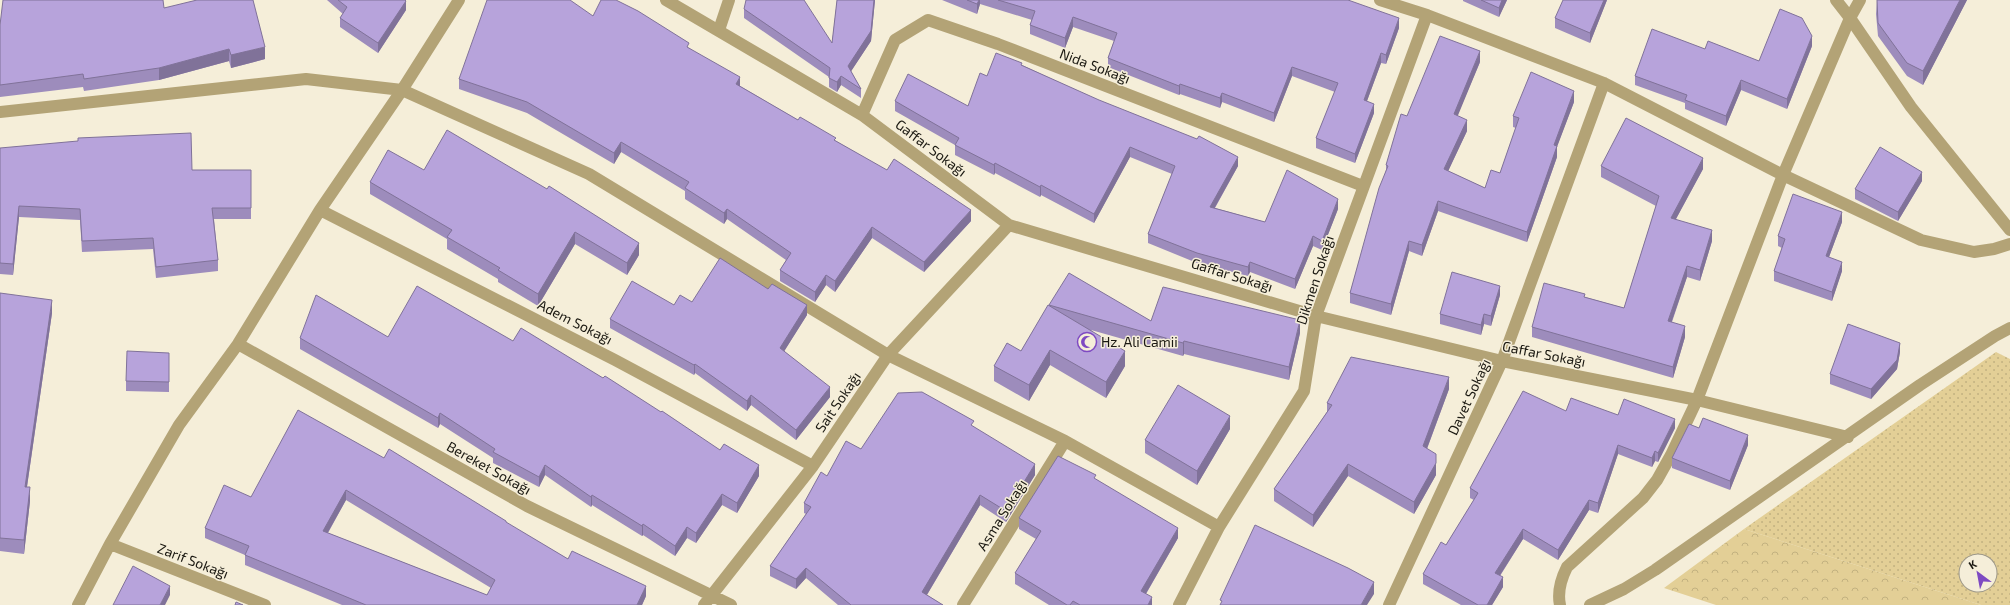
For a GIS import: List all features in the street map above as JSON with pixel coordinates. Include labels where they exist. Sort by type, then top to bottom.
[{"type":"street","points":[[78,605],[110,544],[179,425],[238,344],[320,210],[402,90],[459,0]]},
{"type":"street","name":"Gaffar Sokağı","points":[[666,0],[862,115],[1009,225],[1316,316],[1502,361],[1697,400],[1848,437]]},
{"type":"street","points":[[719,30],[730,0]]},
{"type":"street","points":[[1380,0],[1427,15],[1604,83],[1783,175],[1920,240],[1974,252],[1994,249],[2010,244]]},
{"type":"street","points":[[1836,0],[1911,107],[2010,230]]},
{"type":"street","points":[[1560,605],[1560,582],[1567,567],[1643,498],[1657,480],[1671,455],[1697,400],[1783,175],[1850,18],[1860,0]]},
{"type":"street","name":"Dikmen Sokağı","points":[[1179,605],[1219,527],[1304,391],[1316,316],[1427,15]]},
{"type":"street","name":"Nida Sokağı","points":[[862,115],[895,40],[928,20],[998,44],[1363,186]]},
{"type":"street","points":[[0,112],[306,79],[402,90],[590,174],[888,355],[1065,441],[1219,527]]},
{"type":"street","name":"Davet Sokağı","points":[[1389,605],[1502,361],[1604,83]]},
{"type":"street","name":"Adem Sokağı","points":[[320,210],[615,360],[813,466]]},
{"type":"street","name":"Sait Sokağı","points":[[707,600],[813,466],[888,355],[1009,225]]},
{"type":"street","points":[[1590,605],[1624,589],[1655,570],[1848,437],[1920,385],[1995,336],[2010,328]]},
{"type":"street","name":"Bereket Sokağı","points":[[238,344],[527,506],[707,600],[731,605]]},
{"type":"street","name":"Asma Sokağı","points":[[963,605],[1065,441]]},
{"type":"street","name":"Zarif Sokağı","points":[[110,544],[265,605]]},
{"type":"green space","points":[[1996,352],[2010,359],[2010,605],[1981,605],[1744,529]]},
{"type":"green space","points":[[1744,529],[1981,605],[1716,605],[1664,588]]},
{"type":"building","points":[[3,0],[163,0],[164,8],[197,0],[253,0],[265,47],[231,55],[229,49],[159,68],[84,79],[83,74],[0,85],[0,25]]},
{"type":"building","points":[[338,0],[406,1],[378,43],[340,18],[347,7]]},
{"type":"building","points":[[487,0],[570,0],[593,16],[601,0],[616,0],[638,11],[689,43],[687,47],[740,77],[736,84],[798,120],[800,117],[836,138],[834,140],[887,170],[894,159],[971,210],[924,262],[872,227],[835,281],[826,275],[815,292],[780,270],[791,253],[727,209],[724,213],[685,188],[689,182],[621,142],[614,153],[527,102],[459,79]]},
{"type":"building","points":[[746,0],[804,0],[832,43],[837,0],[874,0],[871,31],[848,66],[861,89],[841,76],[837,82],[829,78],[830,68],[744,9]]},
{"type":"building","points":[[967,0],[979,0],[977,4]]},
{"type":"building","points":[[998,0],[1348,0],[1399,18],[1386,55],[1381,53],[1364,100],[1374,104],[1355,154],[1316,138],[1338,83],[1292,67],[1274,113],[1222,93],[1220,98],[1180,84],[1179,86],[1108,58],[1117,33],[1073,17],[1065,38],[1030,25],[1035,11]]},
{"type":"building","points":[[1481,0],[1502,0],[1499,8]]},
{"type":"building","points":[[1563,0],[1604,0],[1590,33],[1555,18]]},
{"type":"building","points":[[1877,0],[1960,0],[1923,71],[1907,63],[1878,23]]},
{"type":"building","points":[[1780,9],[1802,18],[1812,36],[1787,99],[1741,80],[1726,116],[1685,100],[1687,95],[1635,76],[1652,29],[1705,49],[1708,41],[1759,61]]},
{"type":"building","points":[[1440,36],[1480,51],[1454,114],[1467,120],[1444,169],[1485,188],[1491,170],[1500,173],[1519,118],[1513,116],[1531,72],[1574,91],[1554,145],[1557,146],[1527,232],[1438,201],[1422,245],[1409,241],[1391,304],[1350,293],[1379,188],[1388,166],[1386,165],[1401,114],[1407,116]]},
{"type":"building","points":[[996,53],[1022,63],[1021,65],[1099,100],[1197,139],[1199,136],[1238,157],[1210,207],[1265,222],[1287,170],[1338,199],[1322,241],[1313,236],[1295,279],[1250,262],[1248,267],[1197,253],[1148,234],[1175,166],[1130,147],[1094,214],[1041,185],[1040,187],[995,163],[994,165],[955,145],[959,138],[895,101],[908,74],[968,106],[980,73],[987,76]]},
{"type":"building","points":[[1626,118],[1703,158],[1671,218],[1712,230],[1700,270],[1687,266],[1668,321],[1685,326],[1673,367],[1532,327],[1544,283],[1585,294],[1584,297],[1624,308],[1659,196],[1601,166]]},
{"type":"building","points":[[447,130],[547,189],[549,186],[639,243],[627,263],[575,232],[538,294],[498,270],[500,268],[447,237],[452,230],[370,182],[388,150],[424,170]]},
{"type":"building","points":[[191,133],[192,170],[251,170],[251,208],[212,208],[218,260],[156,267],[153,238],[82,241],[80,209],[19,206],[13,264],[0,263],[0,148],[78,141],[78,138]]},
{"type":"building","points":[[1880,147],[1922,172],[1898,212],[1855,189]]},
{"type":"building","points":[[1793,194],[1842,212],[1826,256],[1842,262],[1832,292],[1774,271],[1785,239],[1778,236]]},
{"type":"building","points":[[720,258],[768,289],[772,284],[807,305],[780,348],[830,387],[796,430],[751,395],[747,401],[695,364],[694,365],[610,319],[632,281],[674,305],[680,295],[692,302]]},
{"type":"building","points":[[1452,272],[1500,286],[1491,316],[1484,314],[1481,325],[1440,314]]},
{"type":"building","points":[[1069,273],[1151,321],[1163,287],[1300,320],[1289,367],[1184,341],[1183,343],[1049,305]]},
{"type":"building","points":[[417,286],[513,341],[521,328],[603,378],[605,376],[661,412],[662,411],[720,450],[724,444],[759,465],[737,503],[722,494],[696,533],[687,527],[675,546],[643,524],[642,526],[592,495],[591,497],[545,465],[539,477],[493,452],[495,449],[440,413],[438,418],[300,338],[316,295],[388,337]]},
{"type":"building","points":[[0,293],[52,300],[25,487],[30,487],[24,540],[0,538]]},
{"type":"building","points":[[1048,305],[1125,351],[1106,382],[1050,350],[1029,385],[994,366],[1007,343],[1021,351]]},
{"type":"building","points":[[1848,324],[1900,343],[1897,360],[1871,389],[1830,374]]},
{"type":"building","points":[[127,351],[169,353],[169,382],[126,381]]},
{"type":"building","points":[[1351,357],[1449,377],[1423,446],[1436,454],[1436,463],[1414,502],[1348,464],[1313,515],[1274,489],[1332,405],[1327,403]]},
{"type":"building","points":[[1178,385],[1230,416],[1197,471],[1145,440]]},
{"type":"building","points":[[1523,391],[1566,411],[1571,398],[1618,415],[1624,399],[1675,419],[1658,453],[1655,451],[1652,458],[1618,445],[1598,503],[1589,500],[1558,550],[1523,529],[1495,573],[1503,577],[1487,605],[1478,605],[1423,574],[1441,542],[1446,545],[1478,493],[1470,488]]},
{"type":"building","points":[[922,392],[974,421],[971,425],[1035,464],[1006,511],[980,495],[922,592],[943,605],[851,605],[806,568],[796,579],[770,566],[811,507],[804,503],[821,472],[827,476],[846,441],[861,449],[898,393]]},
{"type":"building","points":[[298,410],[384,458],[389,449],[568,559],[572,551],[646,586],[637,605],[366,605],[245,555],[249,546],[205,528],[224,485],[251,497]],"holes":[[[346,490],[495,580],[487,595],[323,531]]]},
{"type":"building","points":[[1703,418],[1748,435],[1730,481],[1672,458],[1689,424],[1699,428]]},
{"type":"building","points":[[1058,456],[1096,475],[1094,478],[1178,528],[1141,591],[1152,597],[1148,605],[1080,605],[1073,601],[1070,605],[1067,605],[1015,573],[1041,531],[1019,518]]},
{"type":"building","points":[[1255,525],[1348,568],[1374,582],[1361,605],[1220,605],[1222,601],[1220,600]]},
{"type":"building","points":[[133,566],[170,586],[160,605],[113,605]]},
{"type":"building","points":[[236,602],[243,605],[235,605]]},
{"type":"place","name":"Hz. Ali Camii","points":[[1087,342]]}]
